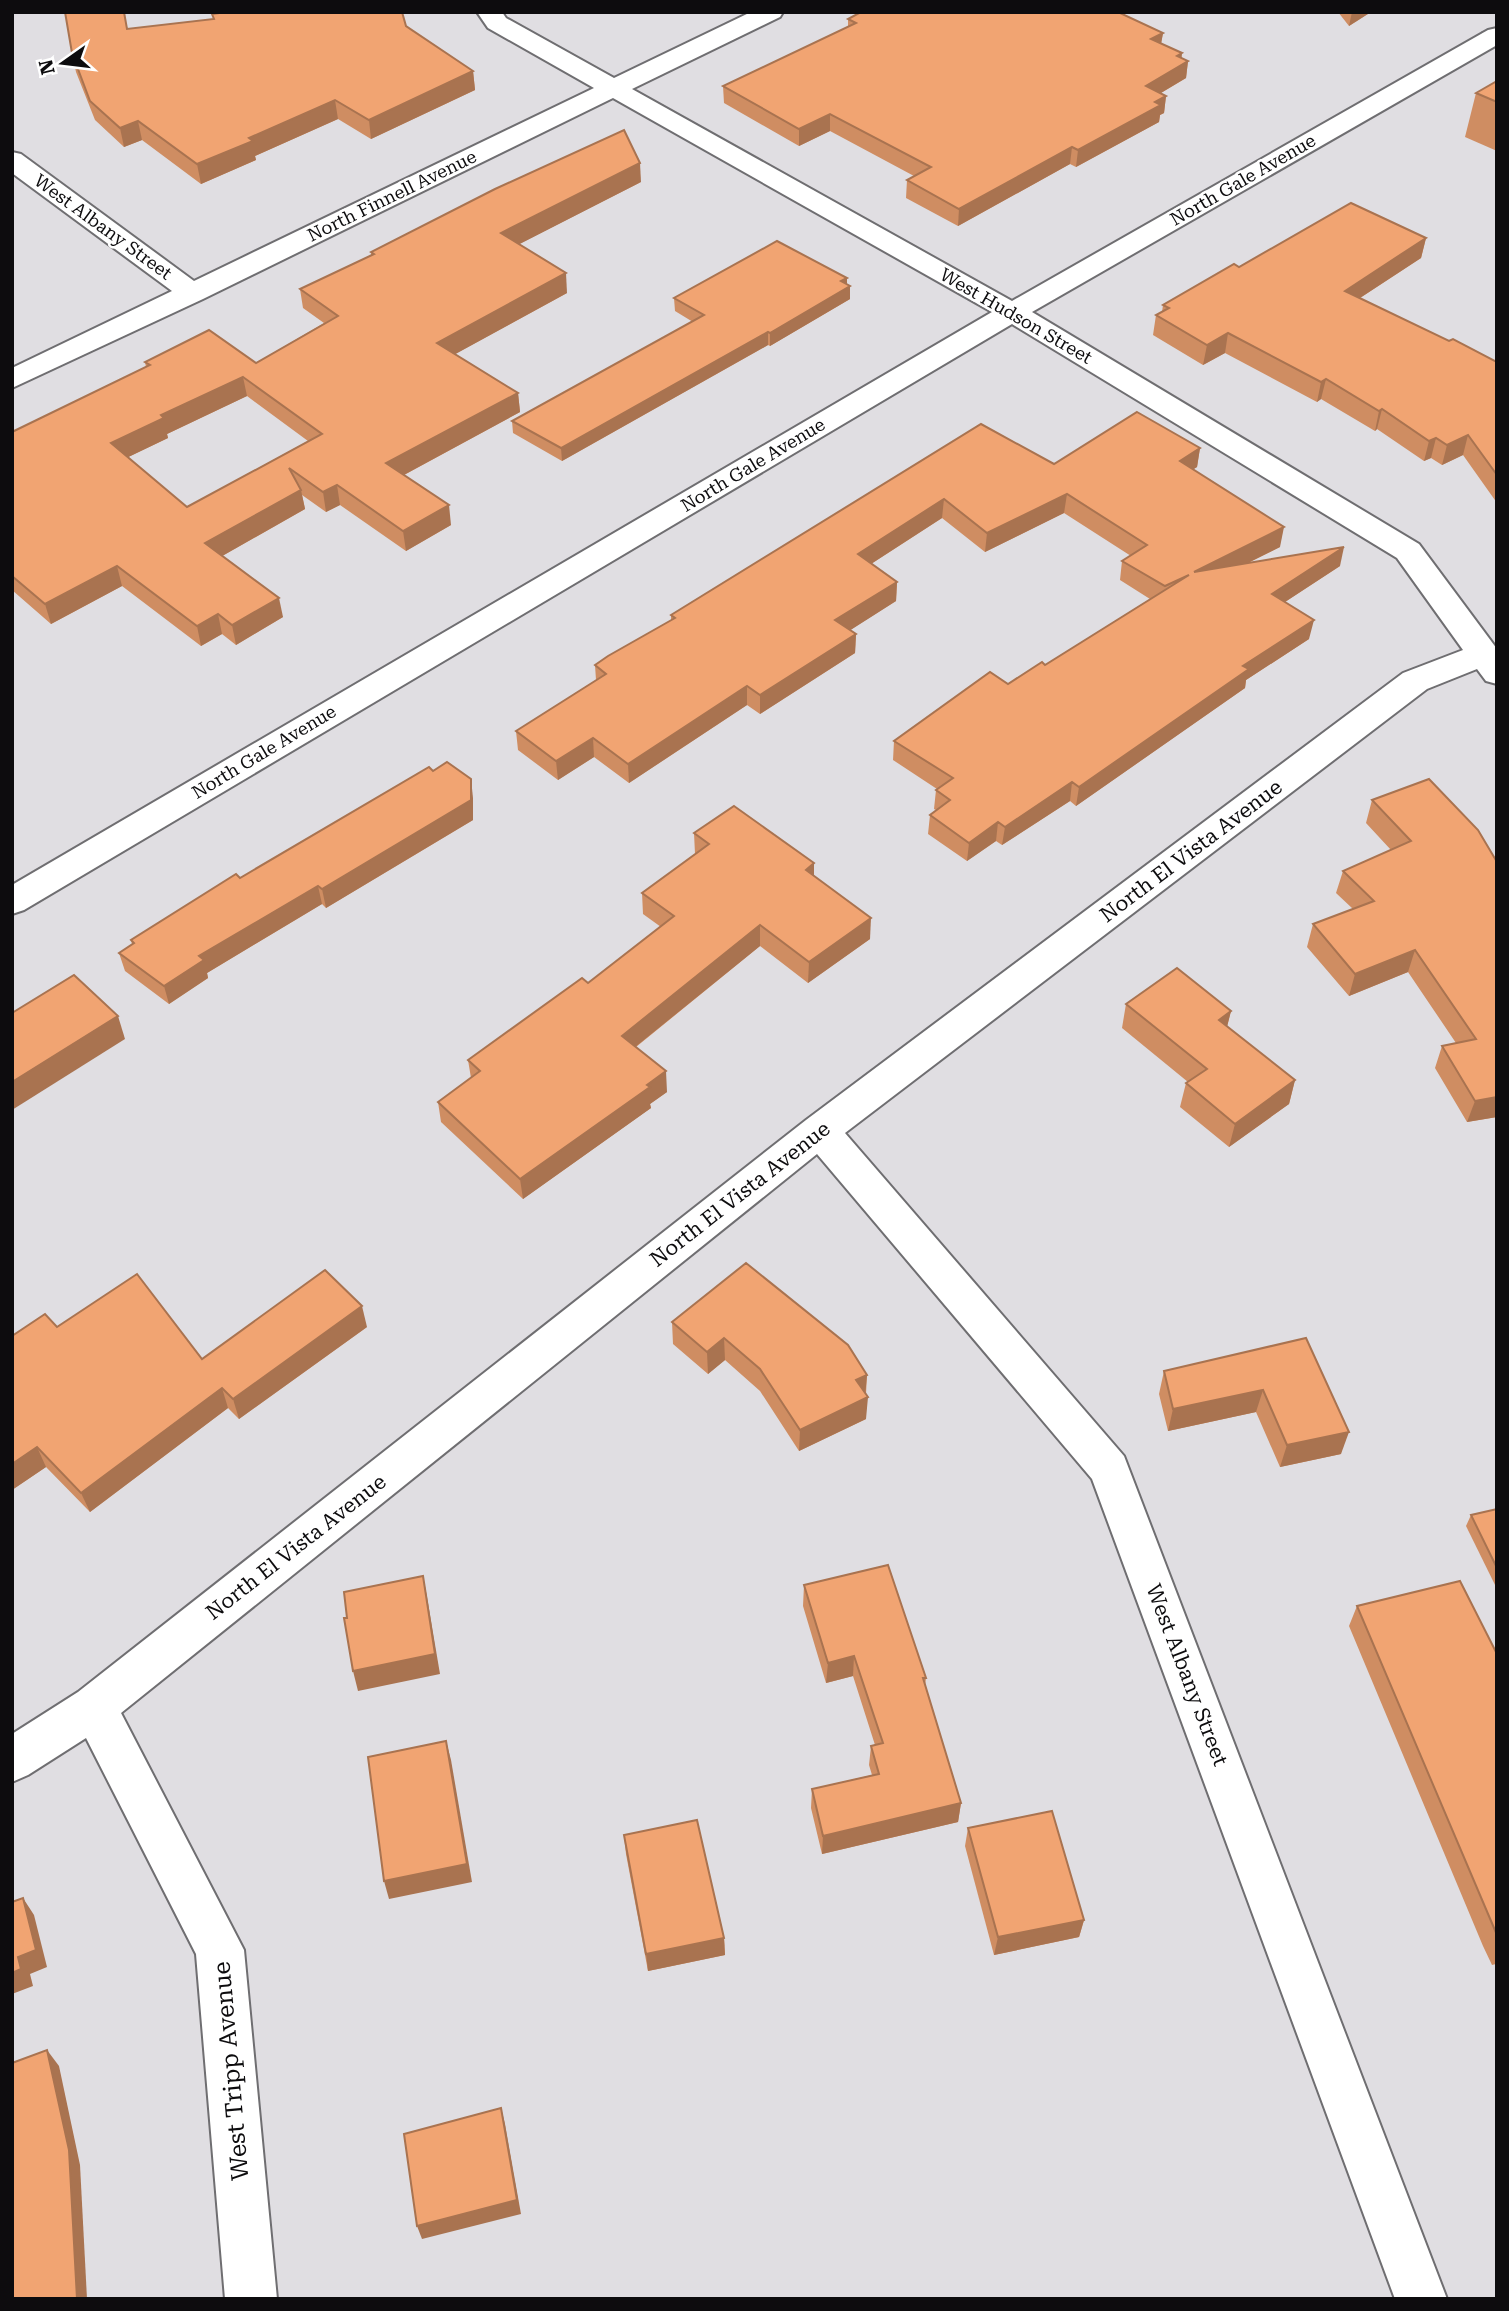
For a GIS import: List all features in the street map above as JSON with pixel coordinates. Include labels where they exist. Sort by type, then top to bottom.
[{"type":"street","name":"West Hudson Street","points":[[489,12],[497,23],[612,89],[1012,312],[1408,551],[1490,664]]},
{"type":"street","name":"North Finnell Avenue","points":[[12,379],[771,12]]},
{"type":"street","name":"North Gale Avenue","points":[[12,901],[1012,312],[1495,37]]},
{"type":"street","name":"West Albany Street","points":[[12,160],[193,293]]},
{"type":"street","name":"North El Vista Avenue","points":[[12,1760],[94,1707],[820,1131],[1415,681],[1490,664]]},
{"type":"street","name":"West Albany Street","points":[[820,1131],[1109,1469],[1421,2299]]},
{"type":"street","name":"West Tripp Avenue","points":[[94,1707],[220,1950],[251,2299]]},
{"type":"building","points":[[65,12],[124,12],[127,29],[214,19],[212,14],[227,12],[402,12],[406,26],[473,71],[369,120],[335,100],[249,138],[253,141],[197,164],[138,121],[120,128],[90,101],[72,53]]},
{"type":"building","points":[[861,12],[1118,12],[1163,33],[1151,39],[1182,53],[1177,56],[1188,61],[1146,86],[1166,96],[1155,102],[1161,105],[1078,150],[1072,147],[959,209],[907,180],[931,167],[830,114],[799,129],[723,86],[856,23],[848,19]]},
{"type":"building","points":[[1497,81],[1497,102],[1476,93]]},
{"type":"building","points":[[624,130],[640,163],[501,233],[566,273],[437,343],[518,393],[386,463],[449,505],[403,531],[337,485],[323,492],[289,468],[301,490],[205,543],[279,598],[232,625],[218,614],[197,626],[117,566],[45,604],[12,576],[12,432],[150,365],[145,362],[209,330],[256,363],[338,316],[300,289],[374,254],[371,252],[495,189]],"holes":[[[243,377],[322,434],[187,507],[111,443],[164,418],[161,415]]]},
{"type":"building","points":[[1351,203],[1426,238],[1345,291],[1449,341],[1453,339],[1497,362],[1497,475],[1468,435],[1447,445],[1436,438],[1429,441],[1382,409],[1379,411],[1326,379],[1321,382],[1228,333],[1207,345],[1156,315],[1169,308],[1163,305],[1234,264],[1239,267]]},
{"type":"building","points":[[777,241],[847,278],[841,281],[850,286],[561,448],[512,421],[704,315],[674,298]]},
{"type":"building","points":[[1137,412],[1200,448],[1180,461],[1284,527],[1194,572],[1344,547],[1272,594],[1314,620],[1243,666],[1249,669],[1079,787],[1072,782],[1005,827],[998,822],[969,843],[930,815],[950,800],[936,790],[953,778],[894,741],[990,672],[1008,684],[1042,662],[1045,665],[1189,575],[1165,586],[1122,561],[1147,545],[1067,494],[987,533],[944,499],[858,554],[897,582],[835,620],[856,634],[760,695],[747,686],[628,764],[593,738],[556,761],[516,731],[606,674],[595,665],[608,656],[675,618],[671,615],[981,424],[1054,464]]},
{"type":"building","points":[[447,762],[471,779],[471,800],[322,889],[318,886],[199,956],[204,960],[164,986],[119,953],[134,943],[131,940],[236,874],[240,878],[429,767],[433,771]]},
{"type":"building","points":[[1429,779],[1478,830],[1497,862],[1497,1097],[1475,1101],[1442,1046],[1476,1039],[1415,950],[1355,974],[1313,924],[1374,901],[1343,871],[1411,841],[1372,800]]},
{"type":"building","points":[[734,806],[814,863],[806,870],[871,918],[809,962],[760,925],[622,1036],[666,1071],[647,1085],[650,1087],[520,1179],[438,1102],[480,1071],[468,1060],[582,978],[588,983],[674,916],[642,893],[709,844],[694,833]]},
{"type":"building","points":[[1177,968],[1231,1011],[1219,1020],[1295,1080],[1235,1124],[1186,1083],[1207,1069],[1126,1004]]},
{"type":"building","points":[[74,975],[118,1016],[12,1082],[12,1013]]},
{"type":"building","points":[[746,1263],[848,1345],[867,1375],[856,1380],[868,1397],[800,1430],[760,1369],[724,1338],[707,1352],[672,1322]]},
{"type":"building","points":[[325,1270],[362,1306],[233,1399],[222,1388],[81,1493],[37,1447],[12,1464],[12,1336],[45,1314],[57,1327],[137,1274],[202,1359]]},
{"type":"building","points":[[1306,1338],[1349,1432],[1287,1445],[1263,1390],[1173,1409],[1164,1371]]},
{"type":"building","points":[[1497,1509],[1497,1568],[1471,1515]]},
{"type":"building","points":[[888,1565],[926,1678],[923,1678],[961,1803],[823,1836],[812,1789],[879,1774],[871,1746],[883,1743],[854,1656],[828,1663],[804,1585]]},
{"type":"building","points":[[423,1576],[435,1654],[353,1671],[344,1618],[347,1618],[344,1592]]},
{"type":"building","points":[[1460,1581],[1497,1654],[1497,1935],[1357,1606]]},
{"type":"building","points":[[446,1741],[467,1864],[384,1881],[368,1757]]},
{"type":"building","points":[[1052,1811],[1084,1920],[998,1937],[968,1828]]},
{"type":"building","points":[[697,1820],[724,1938],[646,1954],[624,1835]]},
{"type":"building","points":[[23,1898],[36,1950],[18,1957],[21,1969],[12,1973],[12,1902]]},
{"type":"building","points":[[47,2050],[69,2150],[77,2299],[12,2299],[12,2063]]},
{"type":"building","points":[[501,2108],[517,2200],[417,2226],[404,2134]]}]
